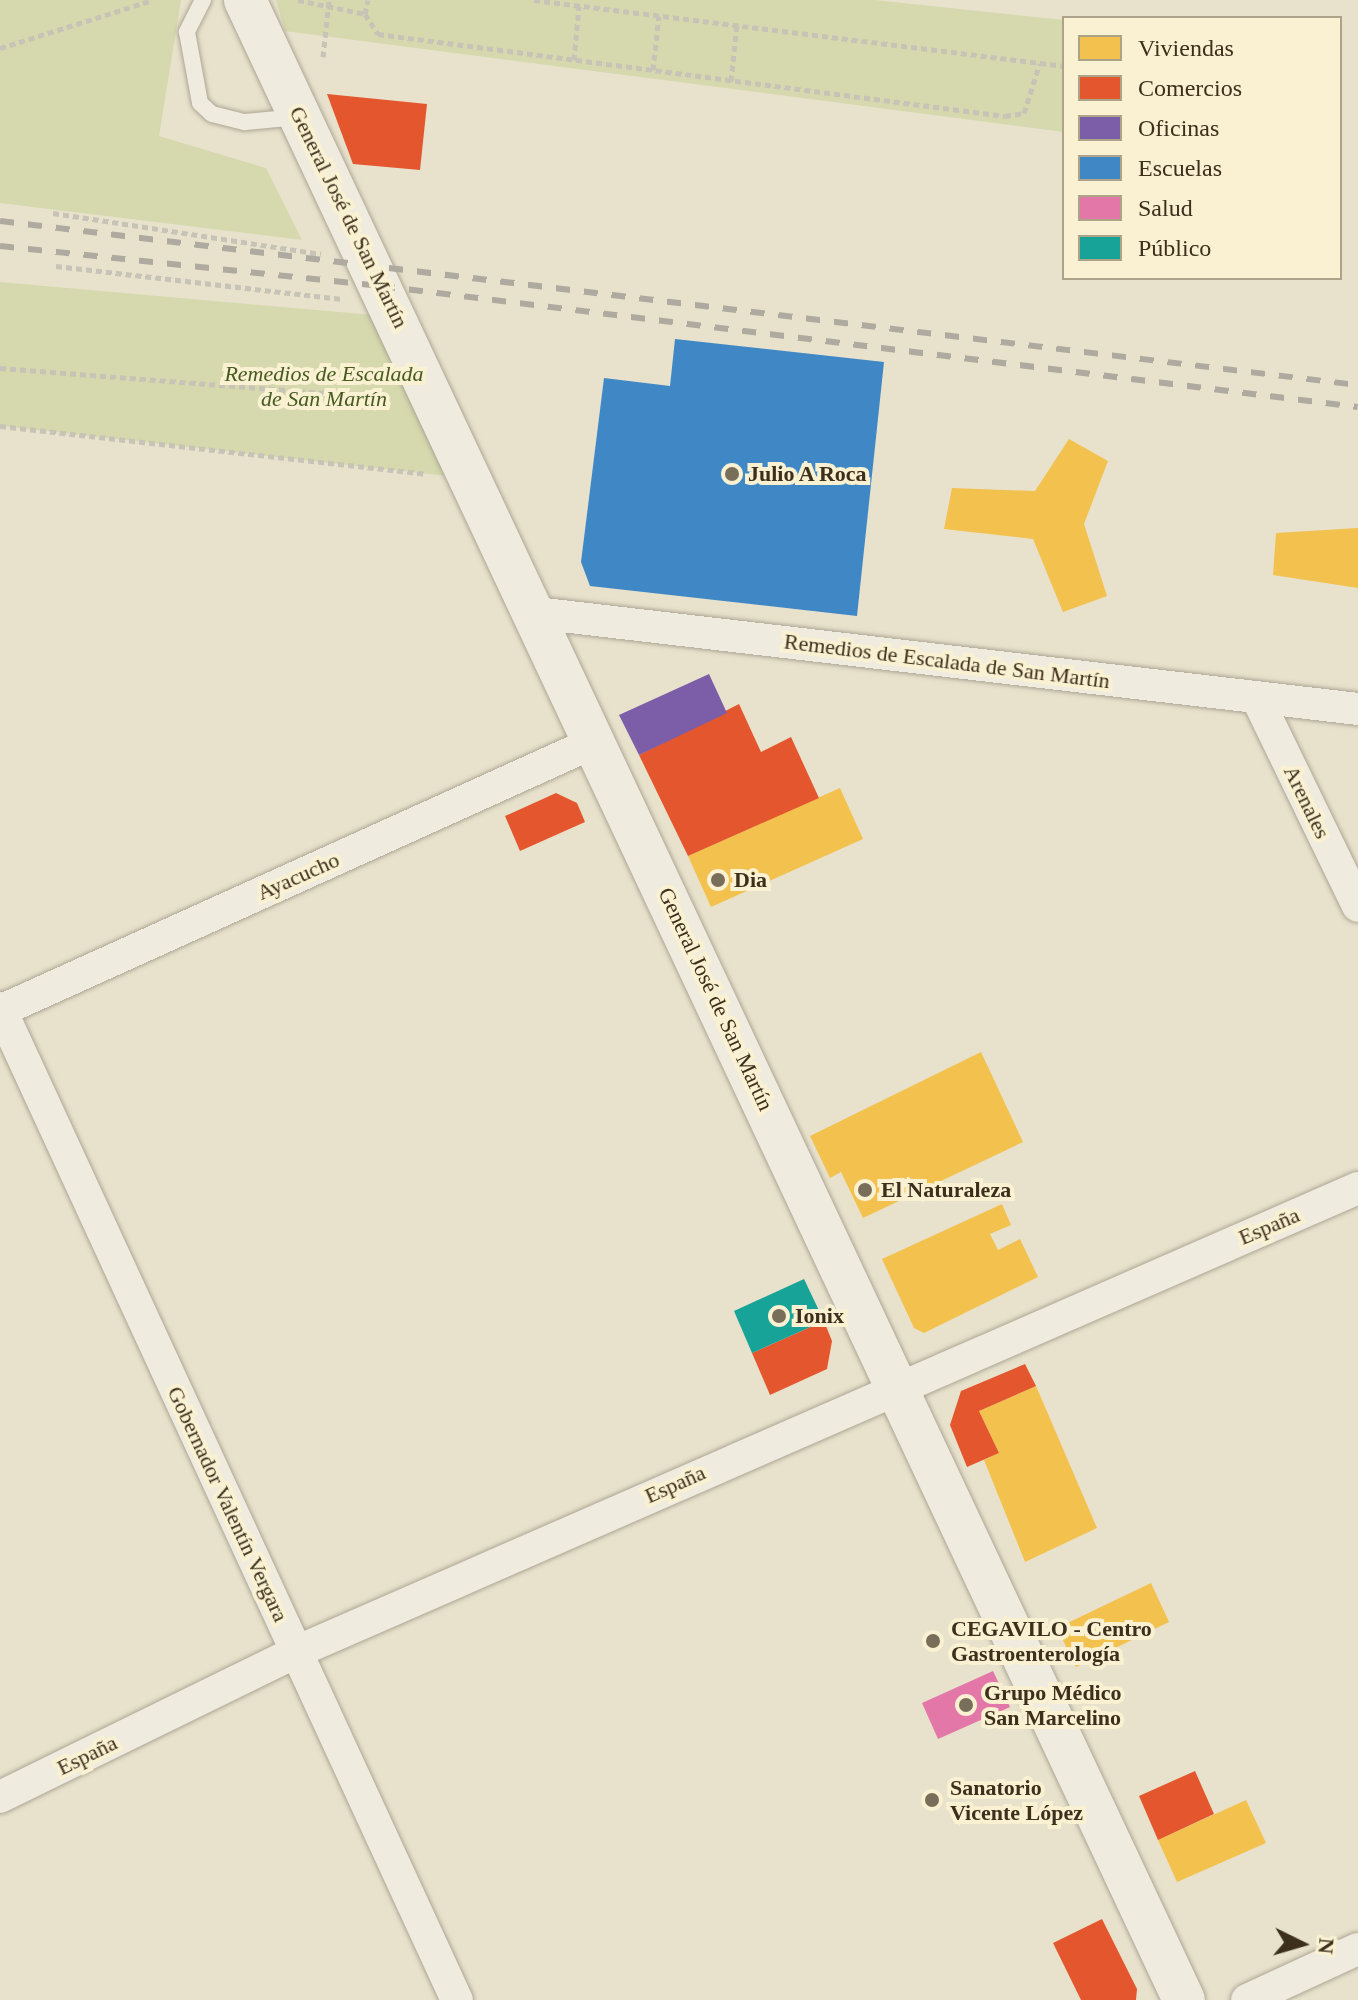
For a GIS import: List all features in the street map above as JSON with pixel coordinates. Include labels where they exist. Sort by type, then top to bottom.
[{"type":"street","name":"General José de San Martín","points":[[245,0],[474,479],[895,1387],[1184,2000]]},
{"type":"street","name":"Remedios de Escalada de San Martín","points":[[536,613],[1358,709]]},
{"type":"street","name":"Arenales","points":[[1257,698],[1358,906]]},
{"type":"street","name":"Ayacucho","points":[[0,1010],[597,741]]},
{"type":"street","name":"Gobernador Valentín Vergara","points":[[0,1010],[457,2000]]},
{"type":"street","name":"España","points":[[0,1797],[296,1652],[895,1387],[1358,1188]]},
{"type":"street","points":[[1247,2000],[1358,1949]]},
{"type":"lane","points":[[203,0],[187,32],[200,103],[212,114],[245,122],[300,116]]},
{"type":"path","points":[[0,48],[153,0]]},
{"type":"path","points":[[298,0],[329,3],[365,14],[378,34],[1005,116],[1024,113],[1040,63]]},
{"type":"path","points":[[365,14],[368,0]]},
{"type":"path","points":[[534,0],[1062,66]]},
{"type":"path","points":[[323,57],[329,3]]},
{"type":"path","points":[[574,60],[579,6]]},
{"type":"path","points":[[653,71],[659,16]]},
{"type":"path","points":[[731,81],[737,25]]},
{"type":"path","points":[[53,213],[369,261]]},
{"type":"path","points":[[56,266],[390,305]]},
{"type":"path","points":[[0,368],[436,401]]},
{"type":"path","points":[[0,426],[474,479]]},
{"type":"green space","points":[[0,0],[181,0],[159,136],[266,168],[302,240],[0,203]]},
{"type":"green space","points":[[276,0],[875,0],[1062,20],[1062,132],[285,31]]},
{"type":"green space","name":"Remedios de Escalada de San Martín","points":[[0,282],[396,317],[474,479],[0,426]]},
{"type":"building: Viviendas","points":[[1069,439],[1108,461],[1084,524],[1107,596],[1063,612],[1033,539],[944,529],[952,488],[1035,491]]},
{"type":"building: Viviendas","points":[[1358,528],[1358,588],[1273,575],[1276,533]]},
{"type":"building: Viviendas","points":[[840,788],[863,839],[711,907],[688,856]]},
{"type":"building: Viviendas","points":[[981,1052],[1023,1142],[863,1218],[841,1172],[830,1178],[810,1136]]},
{"type":"building: Viviendas","points":[[1002,1204],[1011,1225],[990,1234],[998,1250],[1020,1239],[1038,1277],[924,1333],[914,1328],[882,1259]]},
{"type":"building: Viviendas","points":[[1036,1386],[1097,1528],[1025,1562],[984,1460],[999,1453],[979,1411]]},
{"type":"building: Viviendas","points":[[1151,1583],[1169,1622],[1076,1667],[1057,1628]]},
{"type":"building: Viviendas","points":[[1246,1800],[1266,1843],[1177,1882],[1158,1840]]},
{"type":"building: Comercios","points":[[327,94],[427,104],[420,170],[353,164]]},
{"type":"building: Comercios","points":[[739,704],[761,752],[791,737],[819,798],[688,856],[639,755]]},
{"type":"building: Comercios","points":[[556,793],[577,803],[585,822],[520,851],[505,816]]},
{"type":"building: Comercios","points":[[824,1321],[832,1341],[827,1369],[770,1395],[752,1353]]},
{"type":"building: Comercios","points":[[1025,1364],[1036,1386],[979,1411],[999,1453],[967,1467],[950,1425],[961,1391]]},
{"type":"building: Comercios","points":[[1195,1771],[1214,1814],[1158,1840],[1139,1796]]},
{"type":"building: Comercios","points":[[1102,1919],[1137,1989],[1136,2000],[1081,2000],[1053,1943]]},
{"type":"building: Oficinas","points":[[709,674],[727,713],[639,755],[619,715]]},
{"type":"building: Escuelas","name":"Julio A Roca","points":[[675,339],[884,362],[857,616],[590,586],[581,562],[604,378],[670,386]]},
{"type":"building: Salud","name":"Grupo Médico San Marcelino","points":[[993,1671],[1010,1707],[938,1739],[922,1703]]},
{"type":"building: Público","name":"Ionix","points":[[804,1279],[824,1321],[752,1353],[734,1311]]},
{"type":"railway","points":[[0,221],[1358,385]]},
{"type":"railway","points":[[0,246],[381,286],[1358,407]]},
{"type":"place","name":"Julio A Roca","points":[[732,474]]},
{"type":"place","name":"Dia","points":[[718,880]]},
{"type":"place","name":"El Naturaleza","points":[[865,1190]]},
{"type":"place","name":"Ionix","points":[[779,1316]]},
{"type":"place","name":"CEGAVILO - Centro Gastroenterología","points":[[933,1641]]},
{"type":"place","name":"Grupo Médico San Marcelino","points":[[966,1705]]},
{"type":"place","name":"Sanatorio Vicente López","points":[[932,1800]]}]
